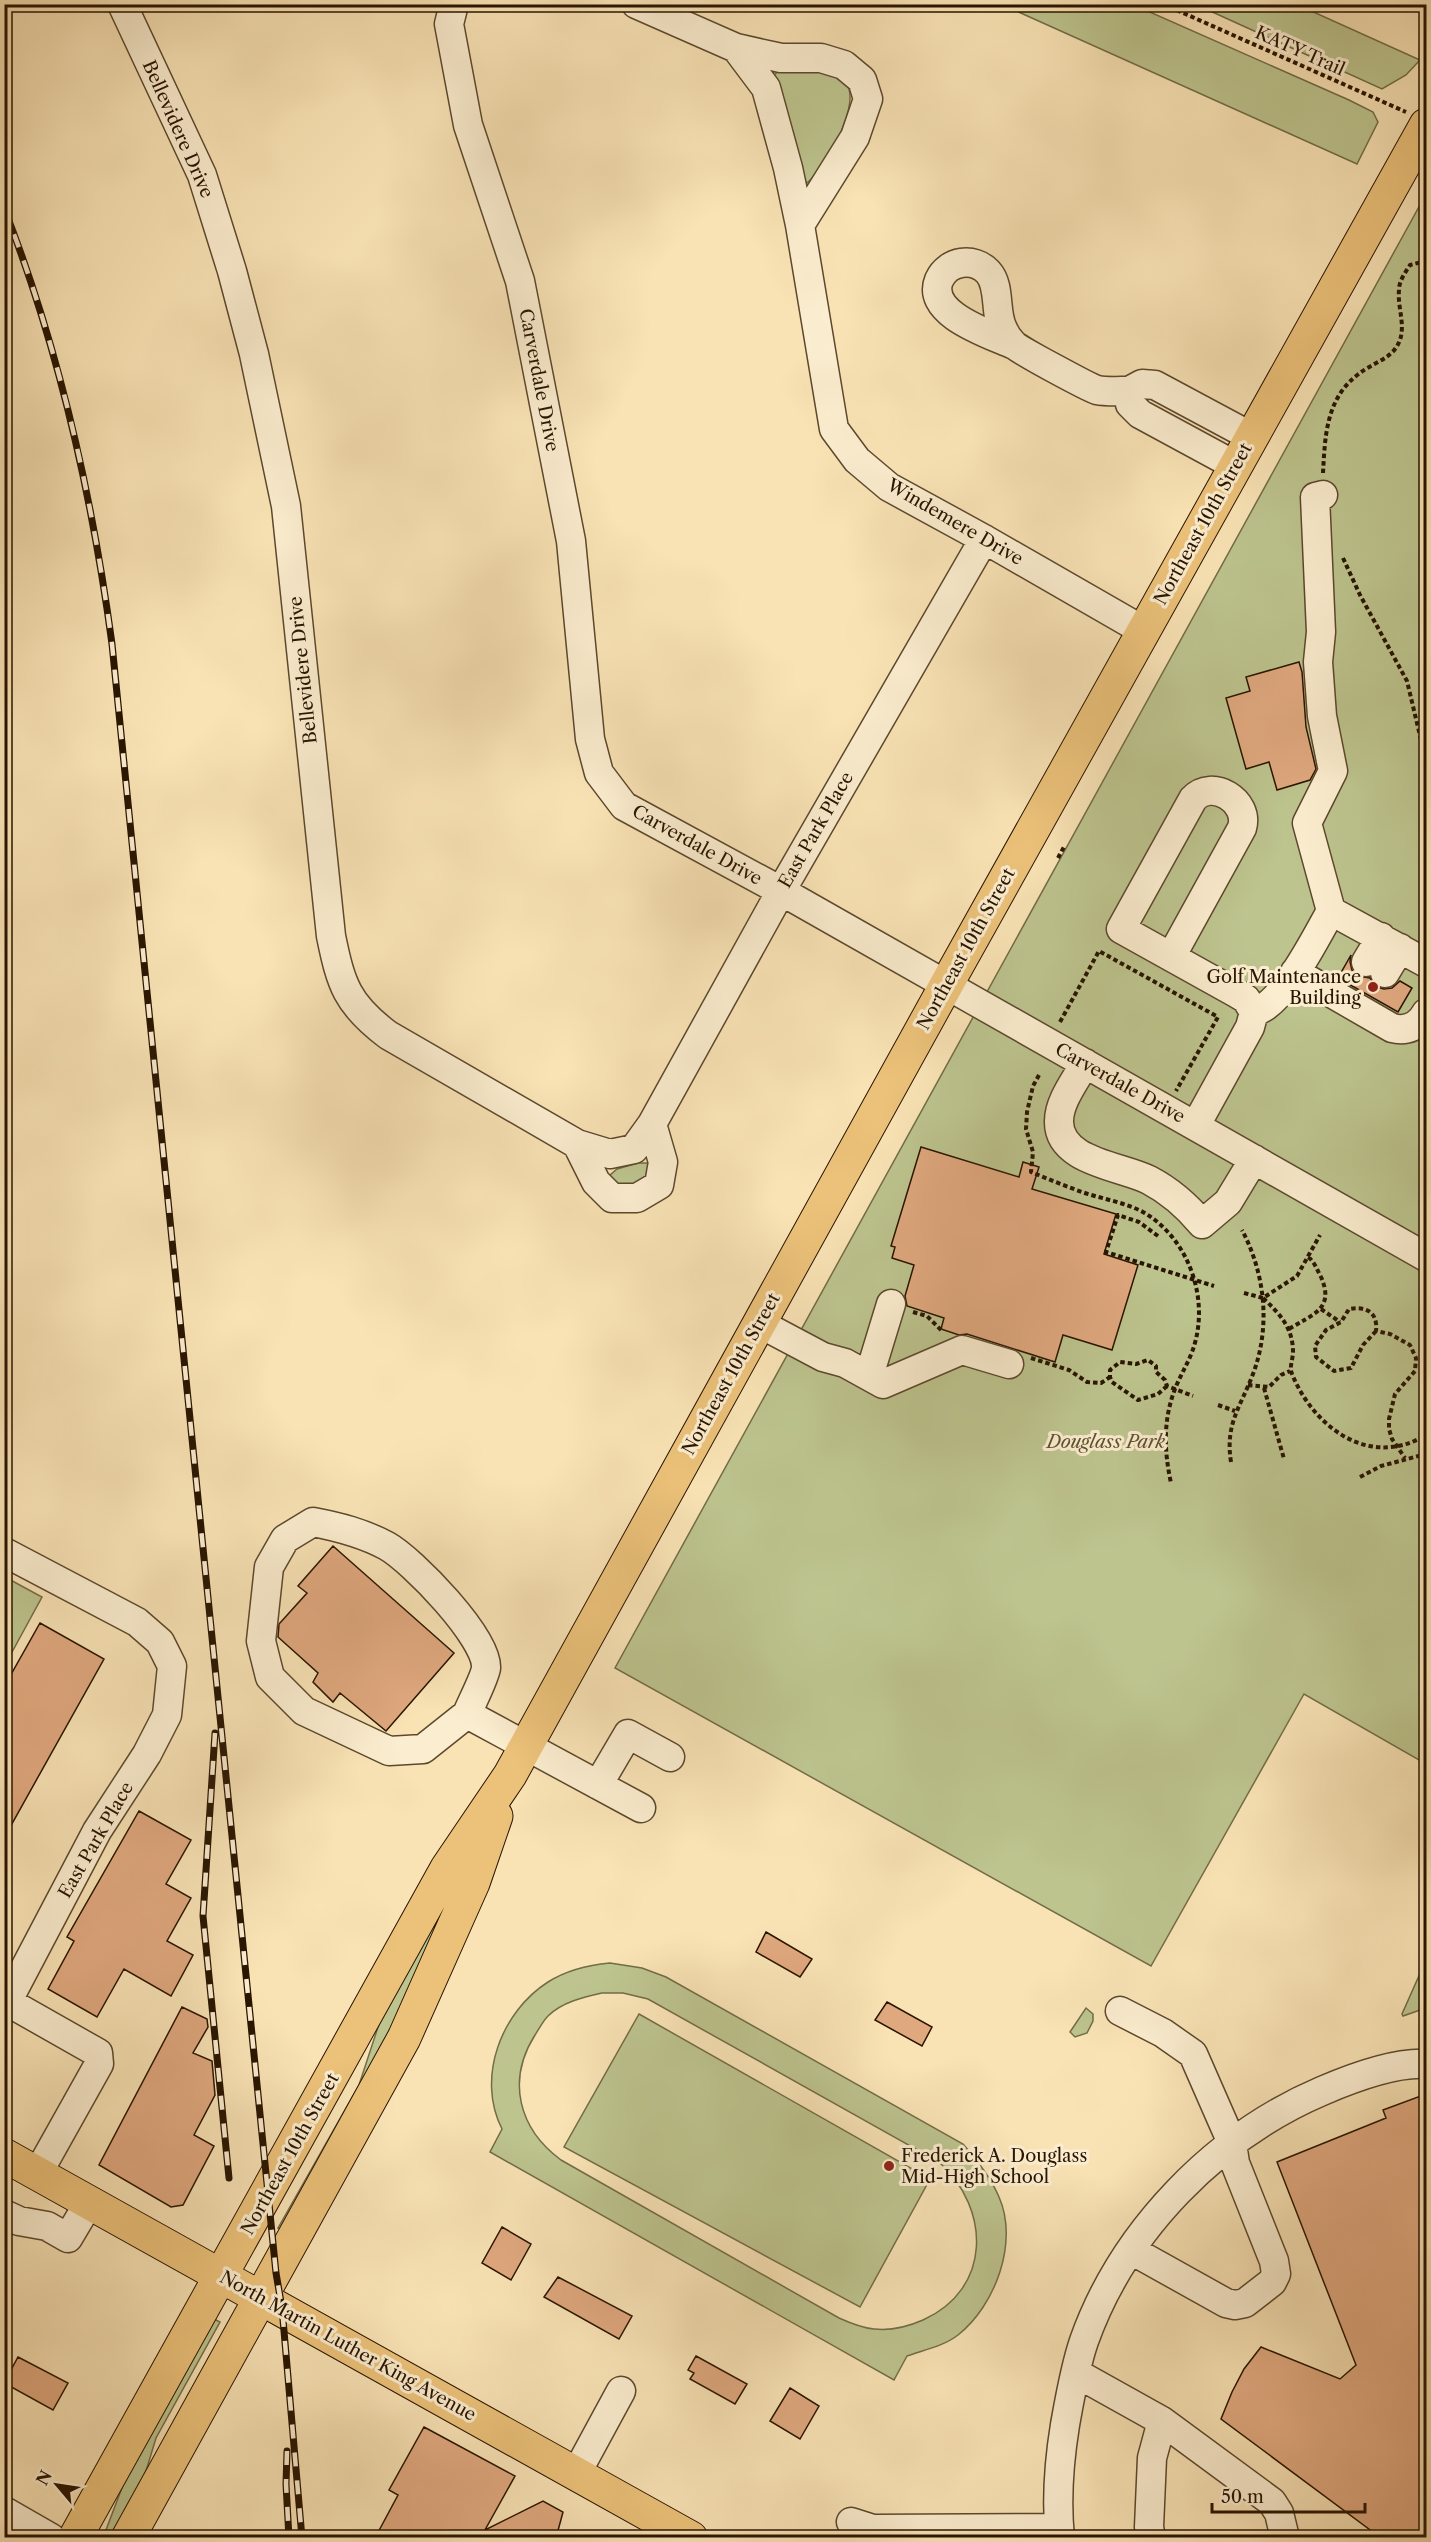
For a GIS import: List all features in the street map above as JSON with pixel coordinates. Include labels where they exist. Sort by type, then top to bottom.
[{"type":"main road","name":"Northeast 10th Street","points":[[75,2538],[447,1868],[510,1775],[946,985],[1252,437],[1421,121]]},
{"type":"main road","name":"Northeast 10th Street","points":[[128,2538],[404,2038],[473,1883],[510,1775]]},
{"type":"main road","name":"North Martin Luther King Avenue","points":[[15,2166],[90,2201],[691,2538]]},
{"type":"street","name":"Bellevidere Drive","points":[[122,4],[202,175],[232,271],[254,354],[286,506],[331,936],[346,993],[366,1018],[388,1035],[578,1144]]},
{"type":"street","name":"Carverdale Drive","points":[[454,4],[449,24],[468,124],[520,281],[571,541],[590,739],[599,773],[624,806],[781,891],[1426,1257]]},
{"type":"street","name":"Windemere Drive","points":[[636,4],[736,48],[781,58],[821,58],[844,65],[862,80],[868,99],[855,137],[800,225]]},
{"type":"street","name":"Windemere Drive","points":[[736,48],[766,88],[788,168],[800,225],[834,429],[857,460],[889,487],[984,538],[1144,631]]},
{"type":"street","points":[[1014,345],[1097,390],[1129,391],[1142,384],[1155,385],[1252,437]]},
{"type":"street","points":[[1129,391],[1130,404],[1140,414],[1236,466]]},
{"type":"street","points":[[1254,1012],[1264,1010],[1295,972],[1331,911],[1307,823],[1333,771],[1322,716],[1318,662],[1321,632],[1315,497],[1323,495]]},
{"type":"street","name":"East Park Place","points":[[578,1144],[609,1154],[634,1149],[652,1124],[781,891],[984,538]]},
{"type":"street","points":[[1171,957],[1245,820],[1244,812],[1238,803],[1215,791],[1204,791],[1193,799],[1121,929],[1171,957],[1236,993],[1246,999],[1254,1012],[1250,1027],[1196,1125]]},
{"type":"street","points":[[1331,911],[1426,963]]},
{"type":"street","points":[[1376,967],[1390,942]]},
{"type":"street","points":[[1295,972],[1392,1028],[1407,1029],[1415,1026],[1421,1022],[1426,1013]]},
{"type":"street","points":[[1085,1063],[1065,1100],[1059,1119],[1062,1137],[1077,1152],[1161,1186],[1183,1203],[1202,1224],[1228,1202],[1254,1159]]},
{"type":"street","points":[[578,1144],[596,1182],[612,1198],[637,1198],[659,1185],[663,1162],[652,1124]]},
{"type":"street","points":[[869,1376],[891,1304]]},
{"type":"street","points":[[759,1323],[823,1357],[845,1363],[882,1384],[962,1350],[1009,1364]]},
{"type":"street","points":[[313,1522],[345,1528],[388,1547],[434,1586],[478,1642],[486,1667],[467,1714],[423,1749],[389,1751],[304,1711],[270,1677],[261,1641],[269,1567],[285,1539],[313,1522]]},
{"type":"street","name":"East Park Place","points":[[4,1552],[137,1622],[160,1642],[172,1666],[167,1715],[147,1754],[97,1831],[6,2005]]},
{"type":"street","points":[[467,1714],[640,1808]]},
{"type":"street","points":[[598,1785],[628,1734],[670,1757]]},
{"type":"street","points":[[6,2005],[98,2053],[99,2064],[15,2166]]},
{"type":"street","points":[[1120,2011],[1163,2033],[1193,2054],[1232,2143],[1235,2163],[1274,2261],[1276,2274],[1272,2282],[1245,2302],[1235,2306],[1131,2250]]},
{"type":"street","points":[[851,2522],[873,2529],[1060,2533],[1059,2463],[1076,2373],[1089,2330],[1131,2250],[1172,2198],[1251,2128],[1295,2103],[1336,2085],[1385,2069],[1426,2064]]},
{"type":"street","points":[[4,2214],[19,2222],[47,2226],[68,2238],[90,2201]]},
{"type":"street","points":[[1076,2373],[1162,2421],[1272,2502],[1279,2513],[1284,2538]]},
{"type":"street","points":[[576,2474],[621,2391]]},
{"type":"street","points":[[1152,2538],[1149,2527],[1152,2458],[1162,2421]]},
{"type":"street","points":[[4,2511],[51,2538]]},
{"type":"path","name":"KATY Trail","points":[[1163,4],[1421,121]]},
{"type":"path","points":[[1323,495],[1325,430],[1339,394],[1358,374],[1395,350],[1402,331],[1399,291],[1402,278],[1410,265],[1426,263]]},
{"type":"path","points":[[1342,556],[1360,595],[1407,681],[1426,761]]},
{"type":"path","points":[[1058,858],[1065,844]]},
{"type":"path","points":[[1059,1023],[1099,951],[1218,1017],[1176,1091]]},
{"type":"path","points":[[1039,1075],[1033,1086],[1027,1112],[1026,1129],[1033,1152],[1031,1172],[1145,1214],[1174,1240],[1194,1279],[1199,1311],[1197,1338],[1175,1388],[1168,1411],[1165,1437],[1171,1483]]},
{"type":"path","points":[[1158,1236],[1139,1222],[1118,1215],[1106,1252],[1214,1286]]},
{"type":"path","points":[[1231,1462],[1229,1433],[1235,1412],[1259,1354],[1264,1316],[1260,1275],[1251,1246],[1242,1230]]},
{"type":"path","points":[[1263,1298],[1296,1276],[1320,1235]]},
{"type":"path","points":[[1289,1329],[1322,1309],[1326,1301],[1326,1293],[1313,1260],[1308,1257]]},
{"type":"path","points":[[1244,1293],[1263,1298],[1289,1329],[1293,1355],[1290,1371],[1303,1396],[1319,1418],[1338,1434],[1362,1445],[1398,1447],[1426,1435]]},
{"type":"path","points":[[1362,1307],[1371,1311],[1377,1322],[1376,1331],[1363,1345],[1351,1368],[1334,1371],[1316,1357],[1315,1346],[1326,1330],[1341,1322],[1349,1309],[1362,1307]]},
{"type":"path","points":[[1322,1309],[1341,1322]]},
{"type":"path","points":[[1376,1331],[1401,1339],[1410,1345],[1416,1358],[1415,1371],[1395,1394],[1389,1419],[1389,1430],[1406,1458]]},
{"type":"path","points":[[1148,1360],[1155,1366],[1156,1372],[1165,1380],[1167,1386],[1158,1394],[1138,1400],[1112,1382],[1110,1370],[1120,1362],[1136,1364],[1148,1360]]},
{"type":"path","points":[[1248,1385],[1264,1388],[1290,1371]]},
{"type":"path","points":[[1167,1386],[1193,1396]]},
{"type":"path","points":[[1264,1388],[1284,1459]]},
{"type":"path","points":[[1218,1405],[1235,1412]]},
{"type":"path","points":[[1360,1477],[1381,1466],[1426,1454]]},
{"type":"green space","points":[[1003,5],[1134,5],[1349,100],[1373,112],[1378,122],[1357,164]]},
{"type":"green space","points":[[1197,5],[1298,5],[1420,60],[1406,75],[1382,89]]},
{"type":"green space","points":[[825,69],[845,82],[850,92],[849,104],[846,119],[832,151],[807,183],[799,174],[773,76],[780,70]]},
{"type":"green space","name":"Douglass Park","points":[[1426,194],[1426,1764],[1304,1694],[1151,1966],[615,1668]]},
{"type":"green space","points":[[638,1163],[648,1163],[653,1170],[649,1180],[615,1189],[608,1177],[617,1169]]},
{"type":"green space","points":[[5,1577],[42,1597],[5,1665]]},
{"type":"green space","points":[[451,1883],[461,1887],[387,2048],[287,2231],[278,2228],[359,2085],[381,2018]]},
{"type":"green space","points":[[1426,1960],[1426,2008],[1403,2016],[1402,2014]]},
{"type":"green space","points":[[610,1963],[642,1968],[666,1977],[963,2144],[996,2190],[1004,2215],[1006,2233],[1005,2253],[993,2290],[971,2323],[947,2342],[907,2356],[894,2380],[490,2152],[502,2129],[495,2109],[492,2089],[493,2068],[506,2028],[517,2010],[531,1995],[555,1978],[570,1971]],"holes":[[[602,1993],[623,1993],[648,1999],[939,2162],[956,2181],[968,2202],[975,2224],[976,2247],[972,2269],[962,2289],[946,2306],[911,2325],[893,2329],[856,2325],[839,2318],[561,2160],[547,2148],[535,2134],[521,2103],[519,2087],[526,2052],[544,2020],[560,2007],[581,1998]]]},
{"type":"green space","points":[[1086,2008],[1093,2014],[1093,2021],[1087,2033],[1075,2037],[1070,2032]]},
{"type":"green space","points":[[639,2014],[930,2179],[860,2307],[564,2147]]},
{"type":"green space","points":[[214,2319],[220,2322],[156,2438],[136,2504],[114,2537],[103,2538],[123,2485]]},
{"type":"building","points":[[1299,662],[1302,672],[1306,727],[1316,769],[1310,780],[1277,790],[1269,762],[1246,769],[1226,698],[1250,691],[1246,677]]},
{"type":"building","points":[[1351,955],[1352,970],[1358,976],[1370,978],[1377,987],[1392,988],[1400,981],[1412,988],[1398,1012],[1338,978]]},
{"type":"building","points":[[921,1147],[1019,1177],[1023,1162],[1039,1167],[1032,1189],[1116,1214],[1104,1254],[1138,1265],[1112,1350],[1063,1335],[1055,1362],[967,1334],[959,1335],[941,1329],[944,1318],[907,1306],[905,1296],[914,1265],[892,1258],[895,1247],[891,1246]]},
{"type":"building","points":[[333,1546],[454,1653],[386,1731],[340,1693],[333,1702],[313,1682],[318,1673],[278,1637],[279,1624],[307,1593],[298,1586]]},
{"type":"building","points":[[40,1623],[104,1659],[4,1838],[4,1687]]},
{"type":"building","points":[[139,1811],[191,1840],[166,1884],[191,1898],[167,1941],[193,1955],[171,1996],[124,1969],[97,2017],[48,1989],[74,1941],[67,1937]]},
{"type":"building","points":[[766,1932],[812,1959],[800,1977],[756,1952]]},
{"type":"building","points":[[887,2002],[932,2027],[922,2046],[875,2020]]},
{"type":"building","points":[[182,2007],[207,2019],[208,2027],[193,2053],[212,2061],[215,2095],[194,2135],[214,2146],[183,2205],[171,2207],[99,2165]]},
{"type":"building","points":[[1426,2094],[1426,2538],[1415,2531],[1410,2538],[1381,2538],[1221,2419],[1244,2369],[1261,2347],[1340,2379],[1356,2365],[1277,2162],[1386,2118],[1383,2110]]},
{"type":"building","points":[[502,2227],[531,2244],[511,2280],[482,2263]]},
{"type":"building","points":[[558,2277],[632,2316],[619,2339],[544,2297]]},
{"type":"building","points":[[696,2356],[747,2384],[735,2404],[690,2379],[694,2373],[688,2370]]},
{"type":"building","points":[[18,2357],[68,2383],[53,2410],[4,2383]]},
{"type":"building","points":[[790,2388],[819,2406],[800,2439],[770,2421]]},
{"type":"building","points":[[424,2427],[515,2476],[485,2530],[543,2501],[563,2512],[556,2538],[375,2538],[398,2495],[389,2490]]},
{"type":"railway","points":[[4,208],[41,314],[71,423],[84,477],[112,644],[276,2273],[282,2308],[302,2538]]},
{"type":"railway","points":[[215,1733],[203,1916],[229,2178]]},
{"type":"railway","points":[[287,2451],[289,2538]]},
{"type":"place","name":"Golf Maintenance Building","points":[[1373,987]]},
{"type":"place","name":"Frederick A. Douglass Mid-High School","points":[[889,2166]]}]
